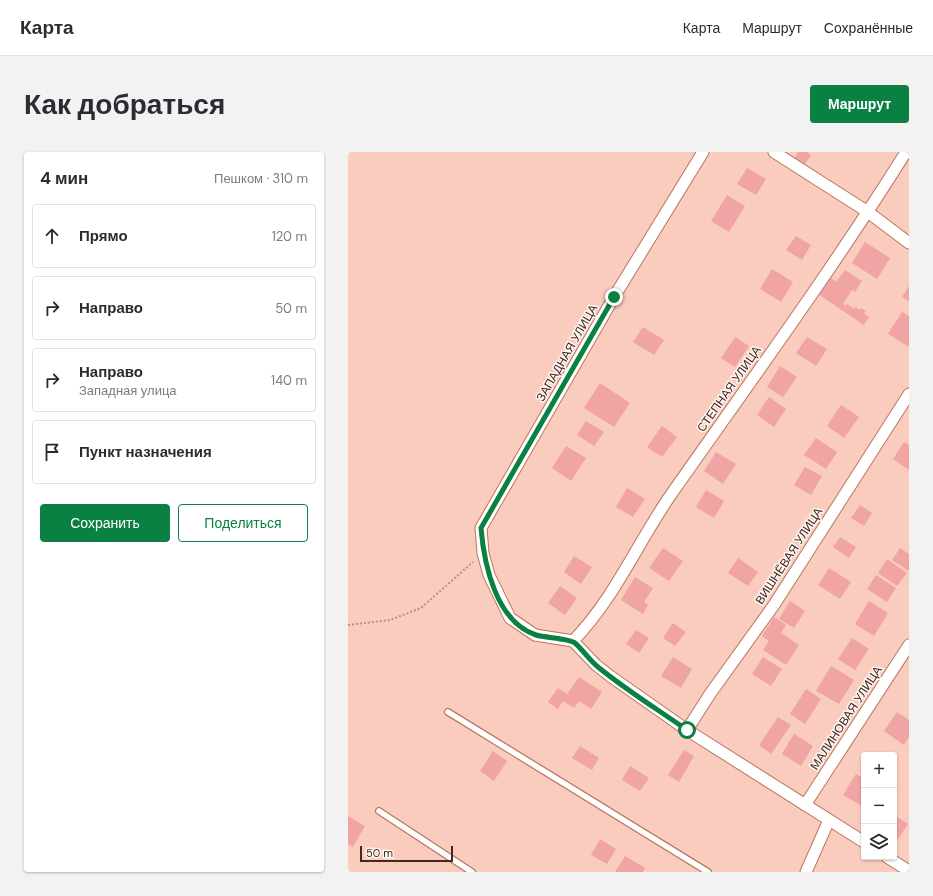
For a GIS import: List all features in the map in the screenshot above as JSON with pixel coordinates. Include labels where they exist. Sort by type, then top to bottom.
[{"type":"street","name":"ЗАПАДНАЯ УЛИЦА","points":[[483,554],[481,528],[614,297],[703,152]]},
{"type":"street","points":[[774,152],[868,212],[909,243]]},
{"type":"street","name":"СТЕПНАЯ УЛИЦА","points":[[573,641],[597,614],[616,587],[650,525],[868,212],[906,152]]},
{"type":"street","name":"ВИШНЁВАЯ УЛИЦА","points":[[687,730],[710,694],[774,605],[909,394]]},
{"type":"street","points":[[483,554],[496,592],[510,618],[535,635],[573,641],[596,665],[610,676],[687,730],[861,840]]},
{"type":"street","name":"МАЛИНОВАЯ УЛИЦА","points":[[805,805],[909,645]]},
{"type":"street","points":[[806,872],[829,820]]},
{"type":"street","points":[[892,860],[909,871]]},
{"type":"lane","points":[[448,712],[708,872]]},
{"type":"lane","points":[[379,811],[472,872]]},
{"type":"path","points":[[348,625],[390,620],[421,608],[483,554]]},
{"type":"building","points":[[798,152],[807,152],[811,155],[803,167],[793,160]]},
{"type":"building","points":[[747,168],[766,179],[756,195],[737,184]]},
{"type":"building","points":[[727,195],[745,206],[729,232],[711,221]]},
{"type":"building","points":[[796,236],[811,245],[802,260],[786,250]]},
{"type":"building","points":[[865,242],[890,258],[877,279],[852,263]]},
{"type":"building","points":[[772,269],[793,282],[781,302],[760,289]]},
{"type":"building","points":[[845,270],[862,281],[855,292],[852,290],[843,304],[846,306],[847,304],[854,309],[855,307],[860,310],[861,308],[866,311],[864,313],[869,317],[864,325],[818,294],[829,277],[836,282]]},
{"type":"building","points":[[909,286],[909,301],[902,297]]},
{"type":"building","points":[[902,312],[909,316],[909,347],[888,334]]},
{"type":"building","points":[[643,327],[664,340],[654,355],[633,342]]},
{"type":"building","points":[[735,337],[749,346],[735,367],[721,358]]},
{"type":"building","points":[[807,337],[827,349],[816,366],[796,353]]},
{"type":"building","points":[[780,366],[797,377],[783,397],[767,387]]},
{"type":"building","points":[[600,383],[630,403],[614,427],[584,408]]},
{"type":"building","points":[[769,397],[786,409],[774,427],[757,415]]},
{"type":"building","points":[[841,405],[859,417],[844,438],[827,426]]},
{"type":"building","points":[[586,421],[604,432],[594,446],[577,435]]},
{"type":"building","points":[[662,426],[677,437],[662,457],[647,447]]},
{"type":"building","points":[[816,438],[837,452],[826,469],[804,455]]},
{"type":"building","points":[[904,442],[909,445],[909,470],[893,459]]},
{"type":"building","points":[[566,446],[586,458],[571,481],[552,468]]},
{"type":"building","points":[[716,452],[736,464],[723,484],[704,471]]},
{"type":"building","points":[[805,467],[822,476],[811,495],[794,485]]},
{"type":"building","points":[[627,488],[645,499],[633,517],[616,507]]},
{"type":"building","points":[[706,490],[724,501],[714,518],[696,507]]},
{"type":"building","points":[[860,505],[872,513],[864,526],[851,518]]},
{"type":"building","points":[[840,537],[856,547],[849,558],[833,547]]},
{"type":"building","points":[[663,548],[683,561],[669,581],[649,568]]},
{"type":"building","points":[[900,548],[909,554],[909,571],[892,560]]},
{"type":"building","points":[[574,556],[592,567],[581,584],[564,572]]},
{"type":"building","points":[[738,558],[758,572],[748,586],[728,573]]},
{"type":"building","points":[[887,559],[907,573],[897,586],[878,573]]},
{"type":"building","points":[[829,568],[851,582],[840,599],[818,585]]},
{"type":"building","points":[[876,575],[896,588],[887,602],[867,589]]},
{"type":"building","points":[[635,577],[653,588],[644,602],[648,605],[643,614],[621,600]]},
{"type":"building","points":[[560,586],[577,598],[565,615],[548,603]]},
{"type":"building","points":[[790,601],[805,611],[794,628],[779,619]]},
{"type":"building","points":[[869,601],[888,613],[874,636],[855,624]]},
{"type":"building","points":[[774,617],[786,625],[781,633],[799,645],[786,665],[763,650],[769,641],[762,636]]},
{"type":"building","points":[[673,623],[686,632],[675,646],[663,638]]},
{"type":"building","points":[[636,630],[649,638],[639,653],[626,644]]},
{"type":"building","points":[[852,638],[869,649],[855,670],[838,659]]},
{"type":"building","points":[[673,657],[692,669],[681,688],[661,676]]},
{"type":"building","points":[[763,657],[782,669],[771,686],[752,674]]},
{"type":"building","points":[[831,666],[854,680],[839,704],[816,691]]},
{"type":"building","points":[[579,677],[602,692],[591,709],[579,701],[574,708],[563,701],[558,709],[548,702],[558,688],[567,694]]},
{"type":"building","points":[[806,689],[821,699],[805,724],[790,714]]},
{"type":"building","points":[[897,712],[909,720],[909,737],[904,745],[884,731]]},
{"type":"building","points":[[778,717],[791,725],[771,754],[759,745]]},
{"type":"building","points":[[794,734],[813,746],[801,766],[782,754]]},
{"type":"building","points":[[580,746],[599,758],[592,770],[572,758]]},
{"type":"building","points":[[684,750],[694,756],[679,782],[668,775]]},
{"type":"building","points":[[493,751],[507,761],[494,781],[480,771]]},
{"type":"building","points":[[630,766],[649,778],[640,791],[622,780]]},
{"type":"building","points":[[856,774],[861,777],[861,805],[843,795]]},
{"type":"building","points":[[348,816],[365,826],[353,847],[348,844]]},
{"type":"building","points":[[897,817],[908,824],[898,839],[897,838]]},
{"type":"building","points":[[600,839],[616,849],[607,864],[591,855]]},
{"type":"building","points":[[625,856],[645,868],[643,872],[615,872]]},
{"type":"route","points":[[614,297],[481,528],[483,554],[489,575],[510,618],[535,635],[573,641],[596,665],[610,676],[687,730]]}]
